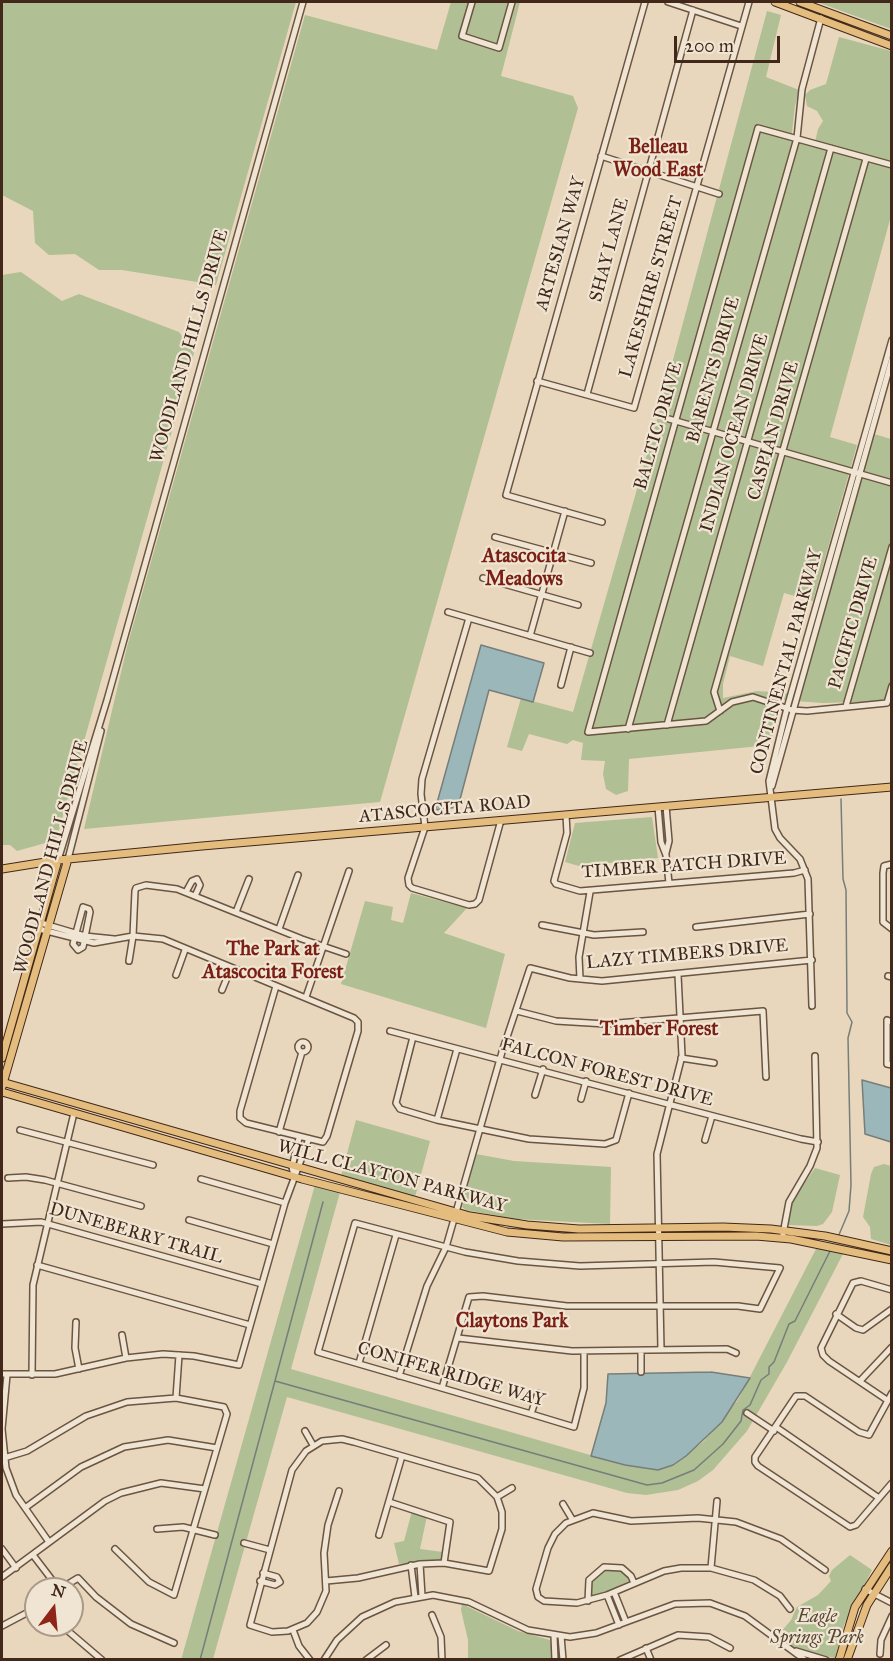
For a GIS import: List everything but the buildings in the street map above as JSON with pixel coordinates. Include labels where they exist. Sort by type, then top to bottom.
[{"type":"main road","points":[[775,2],[891,45]]},
{"type":"main road","points":[[800,2],[891,36]]},
{"type":"main road","name":"ATASCOCITA ROAD","points":[[2,868],[68,859],[425,826],[891,787]]},
{"type":"main road","name":"WOODLAND HILLS DRIVE","points":[[2,1087],[68,859]]},
{"type":"main road","name":"WOODLAND HILLS DRIVE","points":[[2,1058],[58,860]]},
{"type":"main road","points":[[18,999],[27,1003]]},
{"type":"main road","name":"WILL CLAYTON PARKWAY","points":[[2,1087],[74,1113],[151,1135],[296,1168],[454,1220],[520,1233],[716,1231],[831,1237],[844,1239],[873,1250],[891,1260]]},
{"type":"main road","name":"WILL CLAYTON PARKWAY","points":[[2,1087],[153,1126],[294,1176],[457,1212],[520,1224],[593,1233]]},
{"type":"main road","points":[[151,1135],[153,1126]]},
{"type":"main road","points":[[520,1224],[520,1233]]},
{"type":"main road","name":"WILL CLAYTON PARKWAY","points":[[783,1234],[826,1246],[891,1251]]},
{"type":"main road","points":[[839,1659],[855,1607],[891,1551]]},
{"type":"main road","points":[[847,1659],[860,1622],[891,1566]]},
{"type":"street","name":"WOODLAND HILLS DRIVE","points":[[58,860],[107,700],[303,2]]},
{"type":"street","points":[[472,2],[462,36],[499,48],[512,2]]},
{"type":"street","name":"ARTESIAN WAY","points":[[565,511],[506,495],[645,2]]},
{"type":"street","points":[[668,2],[741,26]]},
{"type":"street","name":"LAKESHIRE STREET","points":[[587,394],[634,408],[748,2]]},
{"type":"street","name":"SHAY LANE","points":[[587,394],[693,10]]},
{"type":"street","name":"BARENTS DRIVE","points":[[628,729],[796,138],[802,89],[821,18]]},
{"type":"street","name":"BALTIC DRIVE","points":[[628,729],[588,732],[758,128],[796,138]]},
{"type":"street","points":[[796,138],[891,165]]},
{"type":"street","name":"INDIAN OCEAN DRIVE","points":[[667,725],[831,148]]},
{"type":"street","points":[[601,156],[719,194]]},
{"type":"street","name":"CASPIAN DRIVE","points":[[720,711],[714,692],[866,159]]},
{"type":"street","name":"CONTINENTAL PARKWAY","points":[[857,473],[891,340]]},
{"type":"street","name":"CONTINENTAL PARKWAY","points":[[770,797],[771,779],[790,709],[891,359]]},
{"type":"street","points":[[537,381],[587,394]]},
{"type":"street","points":[[669,419],[891,483]]},
{"type":"street","points":[[530,636],[565,511],[602,522]]},
{"type":"street","points":[[495,537],[591,563]]},
{"type":"street","name":"PACIFIC DRIVE","points":[[846,706],[891,547]]},
{"type":"street","points":[[483,578],[578,605]]},
{"type":"street","points":[[448,612],[590,653]]},
{"type":"street","points":[[469,618],[422,779],[421,794],[425,826],[408,878],[409,885],[412,888],[469,905],[479,900],[501,820]]},
{"type":"street","points":[[561,685],[571,647]]},
{"type":"street","points":[[628,729],[706,721],[732,702],[753,698],[790,709],[887,703],[891,686]]},
{"type":"street","name":"WOODLAND HILLS DRIVE","points":[[68,859],[107,700]]},
{"type":"street","points":[[770,797],[773,821],[778,834],[805,870],[810,914],[812,1006]]},
{"type":"street","points":[[662,806],[661,842],[666,855],[669,883]]},
{"type":"street","name":"TIMBER PATCH DRIVE","points":[[566,815],[567,833],[556,884],[590,892],[794,873],[805,870]]},
{"type":"street","points":[[891,864],[884,866],[885,925],[891,929]]},
{"type":"street","points":[[306,997],[349,871]]},
{"type":"street","points":[[279,929],[298,875]]},
{"type":"street","points":[[186,892],[192,881],[197,879],[200,885],[195,896]]},
{"type":"street","points":[[236,912],[249,879]]},
{"type":"street","points":[[129,961],[133,936],[135,891],[136,888],[146,885],[186,892],[346,954]]},
{"type":"street","points":[[580,979],[579,957],[590,892]]},
{"type":"street","points":[[86,907],[90,912],[85,939],[83,947],[78,950],[74,949],[81,910],[86,907]]},
{"type":"street","points":[[696,927],[810,914]]},
{"type":"street","points":[[542,925],[608,935],[643,932]]},
{"type":"street","points":[[40,926],[85,939],[122,939],[133,936],[163,939],[354,1018],[358,1022],[358,1030],[325,1139],[320,1143],[252,1125],[240,1118],[240,1110],[276,986]]},
{"type":"street","points":[[176,975],[185,950]]},
{"type":"street","name":"LAZY TIMBERS DRIVE","points":[[517,1011],[530,968],[580,979],[602,981],[812,960]]},
{"type":"street","points":[[222,990],[231,968]]},
{"type":"street","points":[[661,1349],[657,1154],[681,1058],[682,1017],[678,975]]},
{"type":"street","points":[[399,1376],[427,1286],[446,1247],[500,1061],[517,1011],[556,1021],[586,1024],[763,1011],[766,1077]]},
{"type":"street","points":[[889,1021],[889,1064]]},
{"type":"street","name":"FALCON FOREST DRIVE","points":[[390,1030],[500,1061],[543,1069],[712,1116],[818,1142]]},
{"type":"street","points":[[413,1037],[396,1098],[397,1107],[437,1120],[480,1131],[556,1142],[605,1144],[616,1140],[630,1093]]},
{"type":"street","points":[[437,1120],[458,1049]]},
{"type":"street","points":[[279,1132],[302,1052]]},
{"type":"street","points":[[783,1234],[789,1202],[810,1166],[818,1142],[815,1056]]},
{"type":"street","points":[[681,1058],[714,1063]]},
{"type":"street","points":[[536,1095],[543,1069]]},
{"type":"street","points":[[580,1099],[585,1081]]},
{"type":"street","points":[[32,1376],[31,1301],[37,1265],[74,1113]]},
{"type":"street","points":[[705,1140],[712,1116]]},
{"type":"street","points":[[20,1130],[153,1165]]},
{"type":"street","points":[[49,1542],[11,1484],[4,1458],[2,1429],[4,1375],[32,1376],[79,1369],[126,1358],[179,1355],[239,1365],[294,1176],[299,1138]]},
{"type":"street","points":[[296,1168],[308,1141]]},
{"type":"street","points":[[8,1179],[32,1177],[141,1206]]},
{"type":"street","points":[[201,1179],[285,1203]]},
{"type":"street","points":[[189,1220],[273,1244]]},
{"type":"street","name":"DUNEBERRY TRAIL","points":[[2,1224],[34,1221],[262,1284]]},
{"type":"street","name":"CONIFER RIDGE WAY","points":[[396,1235],[355,1223],[318,1352],[574,1426],[585,1388],[584,1351]]},
{"type":"street","points":[[359,1364],[396,1235],[489,1257],[551,1264],[623,1266],[714,1262],[780,1268],[760,1309],[738,1306],[564,1306],[483,1296],[469,1297],[442,1388]]},
{"type":"street","points":[[37,1265],[250,1325]]},
{"type":"street","points":[[887,1400],[829,1361],[821,1351],[823,1340],[855,1282],[891,1290]]},
{"type":"street","points":[[836,1314],[861,1330],[891,1309]]},
{"type":"street","points":[[76,1322],[75,1348],[79,1369]]},
{"type":"street","points":[[122,1335],[126,1358]]},
{"type":"street","points":[[458,1338],[584,1351],[727,1349],[736,1353]]},
{"type":"street","points":[[860,1381],[891,1347]]},
{"type":"street","points":[[641,1351],[641,1372]]},
{"type":"street","points":[[176,1398],[179,1355]]},
{"type":"street","points":[[531,1414],[538,1393]]},
{"type":"street","points":[[891,1394],[869,1435],[862,1434],[800,1395],[794,1398],[755,1457],[758,1466],[846,1526],[856,1525],[891,1483]]},
{"type":"street","points":[[4,1458],[27,1451],[68,1425],[107,1408],[144,1399],[176,1398],[221,1405],[226,1408],[227,1414],[174,1595],[144,1578],[115,1549]]},
{"type":"street","points":[[747,1413],[879,1498]]},
{"type":"street","points":[[305,1431],[313,1445]]},
{"type":"street","points":[[327,1581],[358,1578],[420,1564],[444,1563],[489,1572],[503,1521],[497,1497],[482,1481],[473,1476],[342,1439],[313,1445],[297,1461],[292,1470],[260,1581],[250,1625],[272,1632],[293,1630],[307,1623],[317,1612],[324,1599],[327,1581],[326,1536],[339,1491]]},
{"type":"street","points":[[25,1508],[81,1467],[120,1448],[168,1440],[217,1448]]},
{"type":"street","points":[[379,1535],[402,1456]]},
{"type":"street","points":[[2,1577],[105,1501],[133,1489],[174,1483],[205,1489]]},
{"type":"street","points":[[497,1497],[512,1488]]},
{"type":"street","points":[[711,1568],[717,1501]]},
{"type":"street","points":[[388,1502],[450,1522],[444,1563]]},
{"type":"street","points":[[563,1504],[572,1519]]},
{"type":"street","points":[[790,1609],[780,1596],[754,1580],[711,1568],[664,1571],[607,1596],[588,1601],[559,1604],[538,1597],[536,1589],[548,1548],[555,1534],[572,1519],[593,1513],[645,1521],[715,1519],[752,1527],[781,1539],[825,1570]]},
{"type":"street","points":[[157,1528],[174,1526],[215,1535]]},
{"type":"street","points":[[244,1543],[270,1550]]},
{"type":"street","points":[[2,1549],[16,1568]]},
{"type":"street","points":[[33,1555],[50,1577]]},
{"type":"street","points":[[420,1564],[422,1596]]},
{"type":"street","points":[[411,1565],[414,1597]]},
{"type":"street","points":[[588,1601],[589,1580],[604,1567],[622,1568],[634,1583]]},
{"type":"street","points":[[260,1581],[275,1585],[280,1582],[277,1577],[263,1573]]},
{"type":"street","points":[[84,1584],[96,1597],[131,1624],[174,1644]]},
{"type":"street","points":[[865,1589],[891,1603]]},
{"type":"street","points":[[614,1592],[626,1622]]},
{"type":"street","points":[[324,1659],[337,1640],[362,1617],[383,1606],[422,1596],[442,1596],[469,1602],[519,1627],[557,1636],[586,1636],[675,1604],[710,1603],[744,1616],[783,1646],[805,1659]]},
{"type":"street","points":[[607,1596],[619,1625]]},
{"type":"street","points":[[2,1626],[24,1614]]},
{"type":"street","points":[[432,1615],[441,1637],[442,1659]]},
{"type":"street","points":[[880,1654],[881,1640],[891,1617]]},
{"type":"street","points":[[293,1630],[299,1646],[310,1659]]},
{"type":"street","points":[[620,1659],[669,1638],[688,1635],[709,1637],[730,1648]]},
{"type":"street","points":[[555,1659],[557,1636]]},
{"type":"street","points":[[557,1636],[563,1659]]},
{"type":"street","points":[[75,1637],[102,1659]]},
{"type":"street","points":[[366,1659],[386,1645]]},
{"type":"street","points":[[783,1646],[826,1659]]},
{"type":"street","points":[[646,1648],[651,1659]]},
{"type":"green space","points":[[2,2],[296,2],[216,285],[122,270],[99,270],[75,254],[49,255],[35,243],[33,211],[2,195]]},
{"type":"green space","points":[[451,2],[520,2],[501,76],[573,96],[578,108],[380,802],[84,829],[127,647],[305,15],[437,50]]},
{"type":"green space","points":[[817,2],[891,2],[891,29],[847,13]]},
{"type":"green space","points":[[767,11],[781,15],[766,77],[799,90],[791,141],[814,147],[818,129],[823,121],[817,111],[807,106],[805,95],[810,90],[826,84],[839,37],[891,51],[891,216],[830,437],[857,445],[813,601],[784,593],[763,666],[730,656],[723,684],[723,698],[757,691],[801,694],[874,434],[891,439],[891,701],[823,703],[781,700],[770,745],[629,759],[628,791],[616,795],[606,789],[603,774],[605,761],[581,760],[583,743],[573,740],[567,744],[529,734],[522,751],[507,747],[521,698],[573,712],[656,423]]},
{"type":"green space","points":[[21,272],[62,301],[79,294],[179,332],[194,353],[56,840],[17,851],[10,845],[2,845],[2,275]]},
{"type":"green space","points":[[652,817],[658,858],[579,866],[565,862],[575,823]]},
{"type":"green space","points":[[411,893],[467,908],[444,933],[505,954],[486,1028],[341,984],[365,901],[393,907],[391,920],[403,923]]},
{"type":"green space","points":[[356,1120],[430,1141],[415,1197],[341,1176]]},
{"type":"green space","points":[[476,1154],[514,1161],[611,1167],[610,1224],[515,1219],[466,1210],[462,1207]]},
{"type":"green space","points":[[884,1164],[891,1166],[891,1245],[871,1239],[870,1227],[863,1217],[871,1174],[874,1167]]},
{"type":"green space","points":[[815,1168],[840,1175],[832,1212],[823,1224],[817,1226],[787,1225],[792,1201]]},
{"type":"green space","points":[[315,1185],[340,1192],[291,1369],[625,1465],[673,1465],[704,1441],[738,1400],[817,1247],[844,1252],[787,1362],[747,1431],[713,1470],[698,1481],[678,1490],[646,1495],[627,1493],[287,1397],[213,1659],[181,1660]]},
{"type":"green space","points":[[412,1511],[427,1516],[420,1549],[443,1552],[441,1560],[399,1564],[394,1543],[404,1541]]},
{"type":"green space","name":"Eagle Springs Park","points":[[850,1555],[872,1570],[844,1625],[835,1658],[796,1649],[776,1638],[791,1620],[797,1607],[818,1595],[831,1581],[829,1576],[832,1570]]},
{"type":"green space","points":[[605,1569],[621,1570],[629,1577],[629,1581],[594,1598],[590,1597],[591,1580]]},
{"type":"green space","points":[[462,1604],[518,1631],[550,1640],[553,1659],[468,1659],[468,1640],[461,1610]]},
{"type":"water","points":[[481,645],[544,663],[533,702],[489,690],[458,807],[435,810]]},
{"type":"water","points":[[862,1080],[891,1088],[891,1142],[865,1134]]},
{"type":"water","points":[[711,1372],[750,1378],[722,1422],[686,1456],[673,1465],[658,1470],[625,1465],[591,1456],[606,1403],[608,1374]]},
{"type":"waterway","points":[[838,1237],[849,1211],[851,1185],[848,1038],[852,1022],[847,1013],[846,890],[843,879],[841,799]]},
{"type":"waterway","points":[[200,1660],[323,1202]]},
{"type":"waterway","points":[[275,1381],[647,1485],[662,1483],[694,1470],[723,1444],[741,1421],[743,1410],[750,1405],[761,1380],[769,1374],[769,1367],[774,1362],[789,1324],[795,1321],[831,1249]]},
{"type":"district","name":"Belleau Wood East","points":[[658,160]]},
{"type":"district","name":"Atascocita Meadows","points":[[524,568]]},
{"type":"district","name":"The Park at Atascocita Forest","points":[[273,962]]},
{"type":"district","name":"Timber Forest","points":[[659,1030]]},
{"type":"district","name":"Claytons Park","points":[[512,1322]]}]
